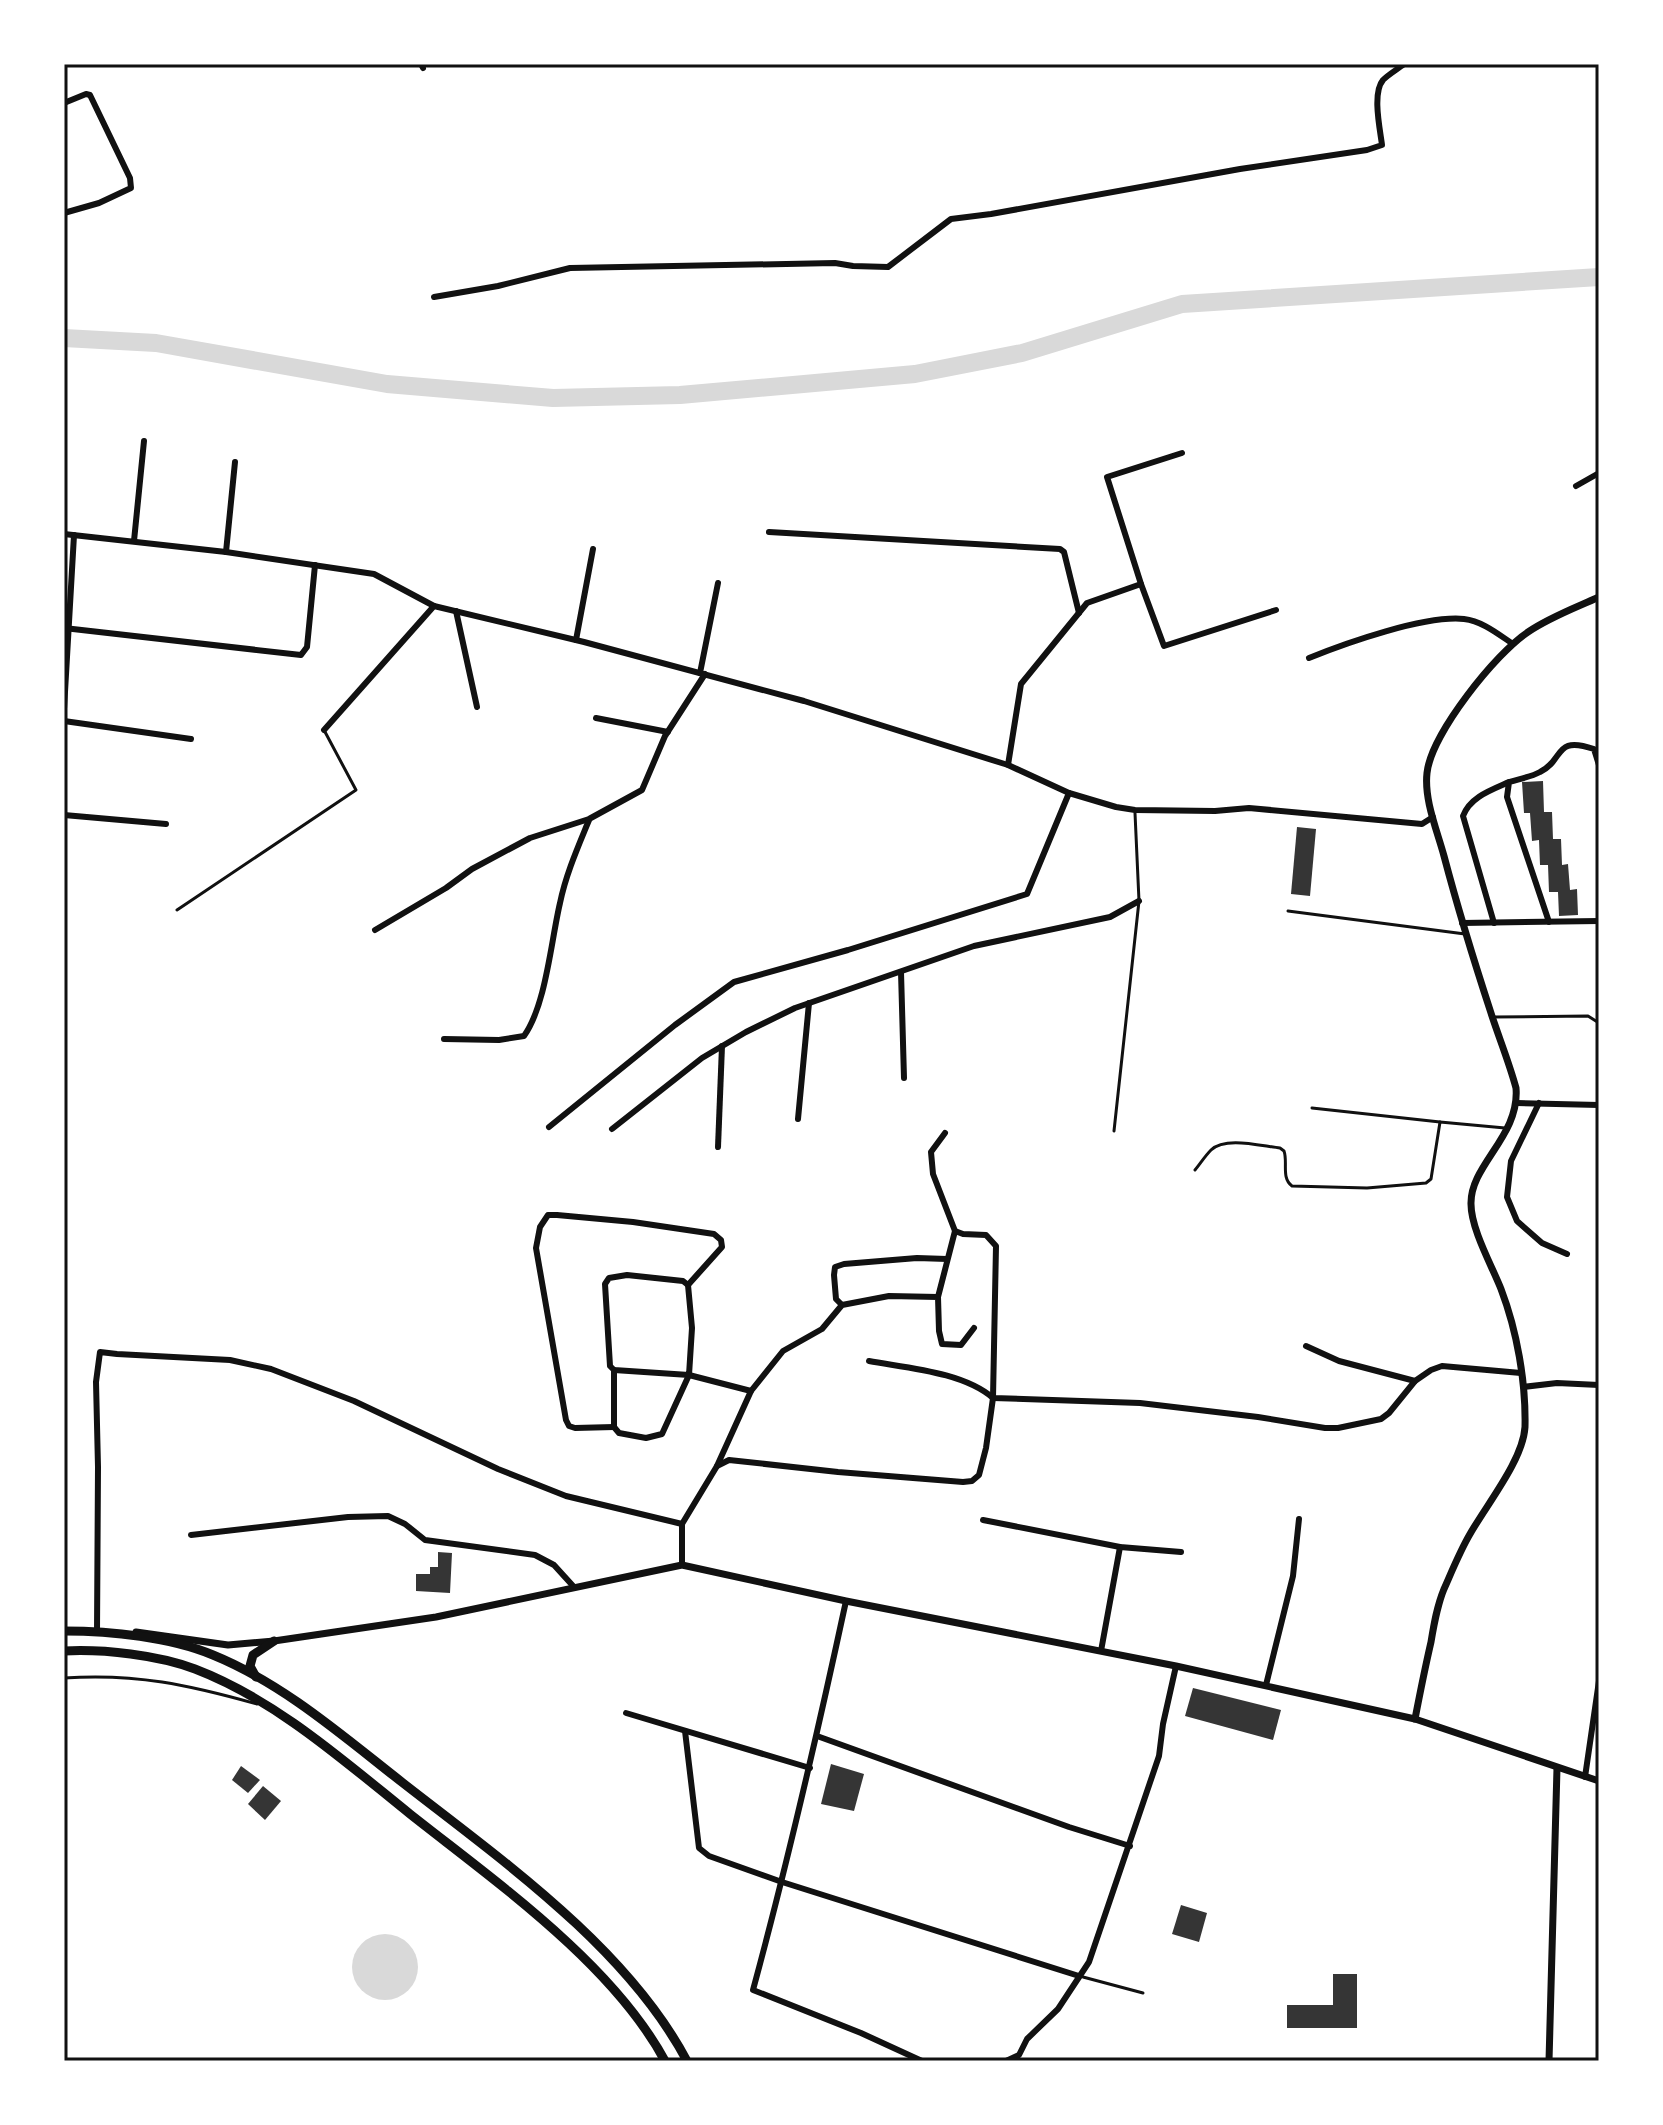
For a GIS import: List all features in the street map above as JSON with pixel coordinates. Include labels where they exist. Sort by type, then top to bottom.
[{"type":"main road","points":[[64,1631],[97,1632],[194,1648],[256,1677],[291,1699],[463,1830],[580,1928],[613,1960],[653,2008],[687,2061]]},
{"type":"main road","points":[[256,1677],[250,1666],[253,1655],[274,1641]]},
{"type":"main road","points":[[64,1651],[128,1655],[194,1668],[237,1689],[306,1732],[569,1943],[618,1995],[665,2061]]},
{"type":"street","points":[[434,297],[498,286],[570,268],[835,263],[888,267],[951,219],[1382,145],[1378,90],[1381,82],[1404,64]]},
{"type":"street","points":[[64,103],[90,95],[130,178],[131,188],[99,203],[64,213]]},
{"type":"street","points":[[134,541],[144,441]]},
{"type":"street","points":[[1182,453],[1107,477],[1164,646],[1276,610]]},
{"type":"street","points":[[226,552],[235,462]]},
{"type":"street","points":[[1576,486],[1599,473]]},
{"type":"street","points":[[769,532],[1060,549],[1064,552],[1079,613]]},
{"type":"street","points":[[64,534],[226,552],[374,574],[434,606],[804,701],[1008,765],[1069,793],[1116,807],[1215,811],[1249,808],[1422,824],[1433,817]]},
{"type":"street","points":[[64,709],[66,628],[74,535]]},
{"type":"street","points":[[576,640],[593,549]]},
{"type":"street","points":[[66,628],[301,655],[307,647],[315,565]]},
{"type":"street","points":[[375,930],[472,869],[530,838],[589,819],[642,790],[668,732],[702,674],[718,583]]},
{"type":"street","points":[[1008,765],[1021,684],[1087,603],[1141,584]]},
{"type":"street","points":[[1415,1719],[1440,1600],[1469,1537],[1520,1450],[1525,1424],[1515,1332],[1470,1206],[1479,1177],[1508,1128],[1517,1103],[1516,1088],[1465,934],[1433,817],[1427,768],[1440,736],[1455,713],[1513,644],[1543,623],[1599,597]]},
{"type":"street","points":[[324,730],[434,606]]},
{"type":"street","points":[[456,611],[477,707]]},
{"type":"street","points":[[1309,658],[1384,632],[1448,619],[1475,622],[1513,644]]},
{"type":"street","points":[[596,718],[668,732]]},
{"type":"street","points":[[64,721],[191,739]]},
{"type":"street","points":[[1494,923],[1463,816],[1467,806],[1479,796],[1509,782],[1540,773],[1551,765],[1559,751],[1571,745],[1594,749],[1599,765]]},
{"type":"street","points":[[1509,782],[1507,797],[1549,922]]},
{"type":"street","points":[[549,1127],[675,1025],[734,982],[1027,894],[1069,793]]},
{"type":"street","points":[[64,815],[166,824]]},
{"type":"street","points":[[444,1039],[499,1040],[524,1036],[532,1025],[560,900],[589,819]]},
{"type":"street","points":[[612,1129],[702,1058],[746,1032],[809,1003],[974,946],[1110,917],[1139,901]]},
{"type":"street","points":[[1462,923],[1599,921]]},
{"type":"street","points":[[901,972],[904,1078]]},
{"type":"street","points":[[798,1119],[809,1003]]},
{"type":"street","points":[[718,1147],[722,1046]]},
{"type":"street","points":[[1517,1103],[1599,1105]]},
{"type":"street","points":[[1539,1103],[1511,1161],[1507,1197],[1517,1221],[1542,1243],[1567,1254]]},
{"type":"street","points":[[945,1133],[931,1152],[933,1174],[955,1231],[938,1297],[942,1344],[961,1345],[974,1328]]},
{"type":"street","points":[[614,1427],[575,1428],[569,1426],[566,1420],[536,1248],[540,1227],[548,1215],[557,1215],[714,1234],[721,1240],[722,1247],[688,1285]]},
{"type":"street","points":[[717,1466],[729,1460],[838,1472],[972,1481],[979,1475],[993,1398],[996,1246],[986,1235],[955,1231]]},
{"type":"street","points":[[842,1305],[836,1299],[835,1267],[873,1261],[947,1259]]},
{"type":"street","points":[[627,1275],[683,1281],[688,1285],[692,1328],[689,1375],[662,1434],[646,1438],[619,1433],[614,1427],[614,1370],[610,1366],[605,1284],[609,1278],[627,1275]]},
{"type":"street","points":[[682,1565],[682,1524],[717,1466],[751,1391],[783,1351],[822,1329],[842,1305],[889,1296],[938,1297]]},
{"type":"street","points":[[1306,1346],[1339,1361],[1415,1381]]},
{"type":"street","points":[[682,1524],[566,1496],[498,1469],[354,1401],[271,1369],[230,1360],[100,1352],[96,1382],[97,1632],[156,1633],[228,1645],[274,1641],[436,1617],[682,1565],[846,1601],[1176,1666],[1415,1719],[1599,1781]]},
{"type":"street","points":[[869,1361],[927,1371],[961,1381],[985,1391],[993,1398],[1140,1403],[1325,1428],[1381,1419],[1415,1381],[1442,1366],[1521,1373]]},
{"type":"street","points":[[614,1370],[689,1375],[751,1391]]},
{"type":"street","points":[[1523,1387],[1557,1383],[1599,1385]]},
{"type":"street","points":[[191,1535],[348,1517],[388,1516],[405,1524],[425,1540],[535,1555],[554,1565],[574,1587]]},
{"type":"street","points":[[1266,1685],[1293,1576],[1299,1519]]},
{"type":"street","points":[[983,1520],[1120,1547],[1181,1552]]},
{"type":"street","points":[[1101,1651],[1120,1547]]},
{"type":"street","points":[[846,1601],[810,1768],[753,1990],[922,2061]]},
{"type":"street","points":[[1006,2061],[1019,2055],[1027,2039],[1058,2009],[1089,1962],[1159,1756],[1176,1666]]},
{"type":"street","points":[[1585,1777],[1599,1681]]},
{"type":"street","points":[[626,1713],[810,1768]]},
{"type":"street","points":[[685,1731],[699,1848],[709,1856],[1079,1976]]},
{"type":"street","points":[[817,1736],[1130,1846]]},
{"type":"street","points":[[1549,2061],[1557,1768]]},
{"type":"lane","points":[[177,910],[356,790],[324,730]]},
{"type":"lane","points":[[1114,1131],[1139,901],[1135,810]]},
{"type":"lane","points":[[1288,911],[1465,934]]},
{"type":"lane","points":[[1492,1017],[1588,1016],[1599,1023]]},
{"type":"lane","points":[[1312,1108],[1508,1128]]},
{"type":"lane","points":[[1195,1170],[1212,1148],[1230,1142],[1280,1148],[1284,1151],[1286,1177],[1292,1186],[1367,1188],[1426,1183],[1431,1179],[1440,1122]]},
{"type":"lane","points":[[64,1678],[142,1678],[182,1684],[267,1707]]},
{"type":"lane","points":[[1079,1976],[1143,1993]]},
{"type":"shaded area","points":[[379,1934],[391,1934],[403,1939],[413,1949],[418,1967],[416,1980],[403,1995],[391,2000],[379,2000],[367,1995],[357,1985],[352,1973],[352,1961],[357,1949],[367,1939]]},
{"type":"building","points":[[1543,781],[1544,812],[1552,812],[1553,839],[1561,839],[1562,865],[1568,864],[1570,890],[1577,889],[1578,915],[1559,916],[1558,892],[1549,892],[1548,865],[1540,865],[1539,840],[1532,841],[1530,813],[1524,813],[1522,782]]},
{"type":"building","points":[[1297,827],[1316,829],[1310,896],[1291,894]]},
{"type":"building","points":[[438,1552],[452,1553],[450,1593],[416,1591],[416,1574],[430,1574],[430,1567],[438,1567]]},
{"type":"building","points":[[1193,1688],[1281,1710],[1273,1740],[1185,1716]]},
{"type":"building","points":[[831,1764],[864,1774],[854,1811],[821,1804]]},
{"type":"building","points":[[241,1766],[260,1780],[248,1793],[232,1780]]},
{"type":"building","points":[[263,1786],[281,1801],[265,1820],[248,1804]]},
{"type":"building","points":[[1181,1905],[1207,1913],[1199,1942],[1172,1934]]},
{"type":"building","points":[[1333,1974],[1357,1974],[1357,2028],[1287,2028],[1287,2005],[1333,2005]]},
{"type":"waterway","points":[[64,338],[156,343],[387,384],[553,398],[680,395],[915,374],[1022,353],[1182,304],[1599,277]]}]
